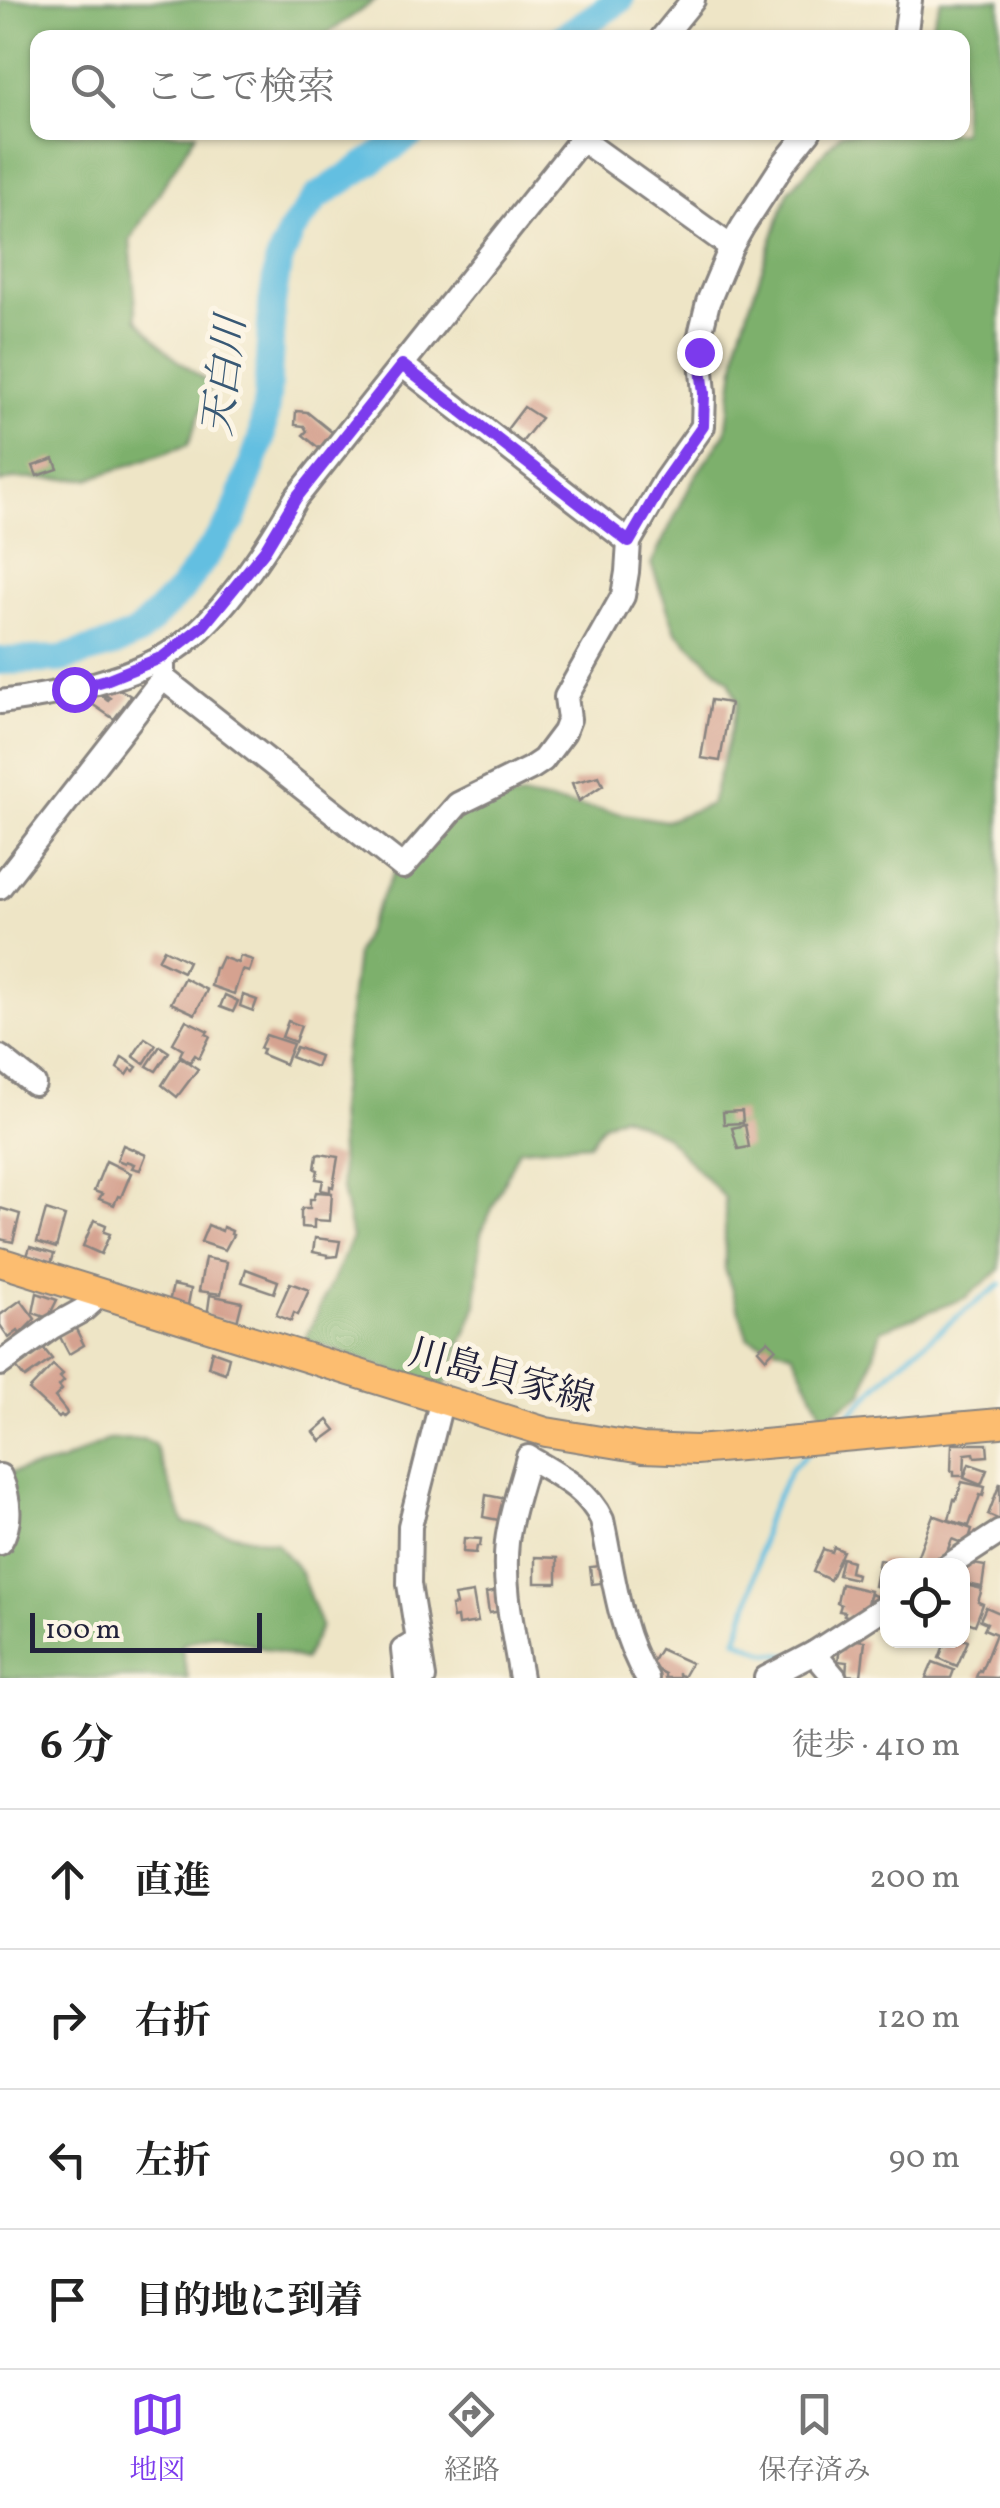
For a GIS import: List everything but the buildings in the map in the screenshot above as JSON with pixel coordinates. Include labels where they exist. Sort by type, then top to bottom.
[{"type":"main road","name":"川島貝家線","points":[[0,1262],[546,1432],[644,1448],[696,1450],[807,1442],[1000,1422]]},
{"type":"street","points":[[669,30],[693,0]]},
{"type":"street","points":[[906,30],[910,0]]},
{"type":"street","points":[[0,887],[163,668],[265,550],[296,498],[581,140]]},
{"type":"street","points":[[589,140],[731,248]]},
{"type":"street","points":[[163,668],[404,867],[458,804],[543,760],[564,732],[569,720],[566,698],[623,596],[629,542],[703,426],[699,332],[708,302],[731,248],[803,140]]},
{"type":"street","points":[[402,365],[629,542]]},
{"type":"street","points":[[0,702],[163,668]]},
{"type":"street","points":[[0,1057],[34,1084]]},
{"type":"street","points":[[0,1364],[101,1294]]},
{"type":"street","points":[[424,1678],[409,1584],[410,1526],[442,1399]]},
{"type":"street","points":[[521,1678],[506,1559],[510,1521],[528,1457],[588,1497],[596,1507],[624,1624],[647,1678]]},
{"type":"street","points":[[0,1476],[7,1492],[9,1514],[0,1543]]},
{"type":"street","points":[[960,1558],[1000,1532]]},
{"type":"street","points":[[766,1678],[880,1610]]},
{"type":"street","points":[[406,1678],[403,1650],[418,1640]]},
{"type":"street","points":[[805,1658],[835,1678]]},
{"type":"green space","points":[[0,0],[376,0],[332,30],[30,30],[30,140],[192,140],[130,240],[137,319],[171,355],[211,385],[188,445],[89,479],[12,479],[0,483]]},
{"type":"green space","points":[[941,0],[1000,0],[1000,1270],[965,1298],[881,1330],[863,1393],[824,1418],[793,1353],[748,1338],[725,1269],[725,1198],[664,1135],[622,1115],[603,1124],[589,1144],[519,1149],[481,1233],[476,1307],[443,1390],[305,1339],[352,1238],[342,1189],[338,1110],[356,953],[416,835],[433,816],[477,803],[523,797],[666,821],[711,804],[738,703],[729,681],[676,632],[651,564],[694,478],[726,432],[739,337],[788,192],[835,140],[970,140],[970,30],[930,30]]},
{"type":"green space","points":[[144,1439],[155,1445],[184,1523],[276,1543],[300,1571],[321,1626],[304,1660],[214,1634],[181,1645],[188,1678],[0,1678],[0,1479],[10,1473],[61,1462],[108,1440]]},
{"type":"waterway","name":"天白川","points":[[574,30],[620,0]]},
{"type":"waterway","name":"天白川","points":[[0,661],[61,659],[114,644],[138,633],[181,590],[233,519],[261,440],[272,304],[278,264],[291,232],[317,197],[403,140]]},
{"type":"waterway","points":[[837,1427],[906,1359],[1000,1285]]},
{"type":"waterway","points":[[791,1655],[767,1653],[737,1640],[751,1595],[766,1520],[791,1469],[810,1451]]},
{"type":"route","points":[[74,689],[163,657],[203,626],[265,550],[296,498],[402,365],[629,542],[703,426],[699,352]]}]
